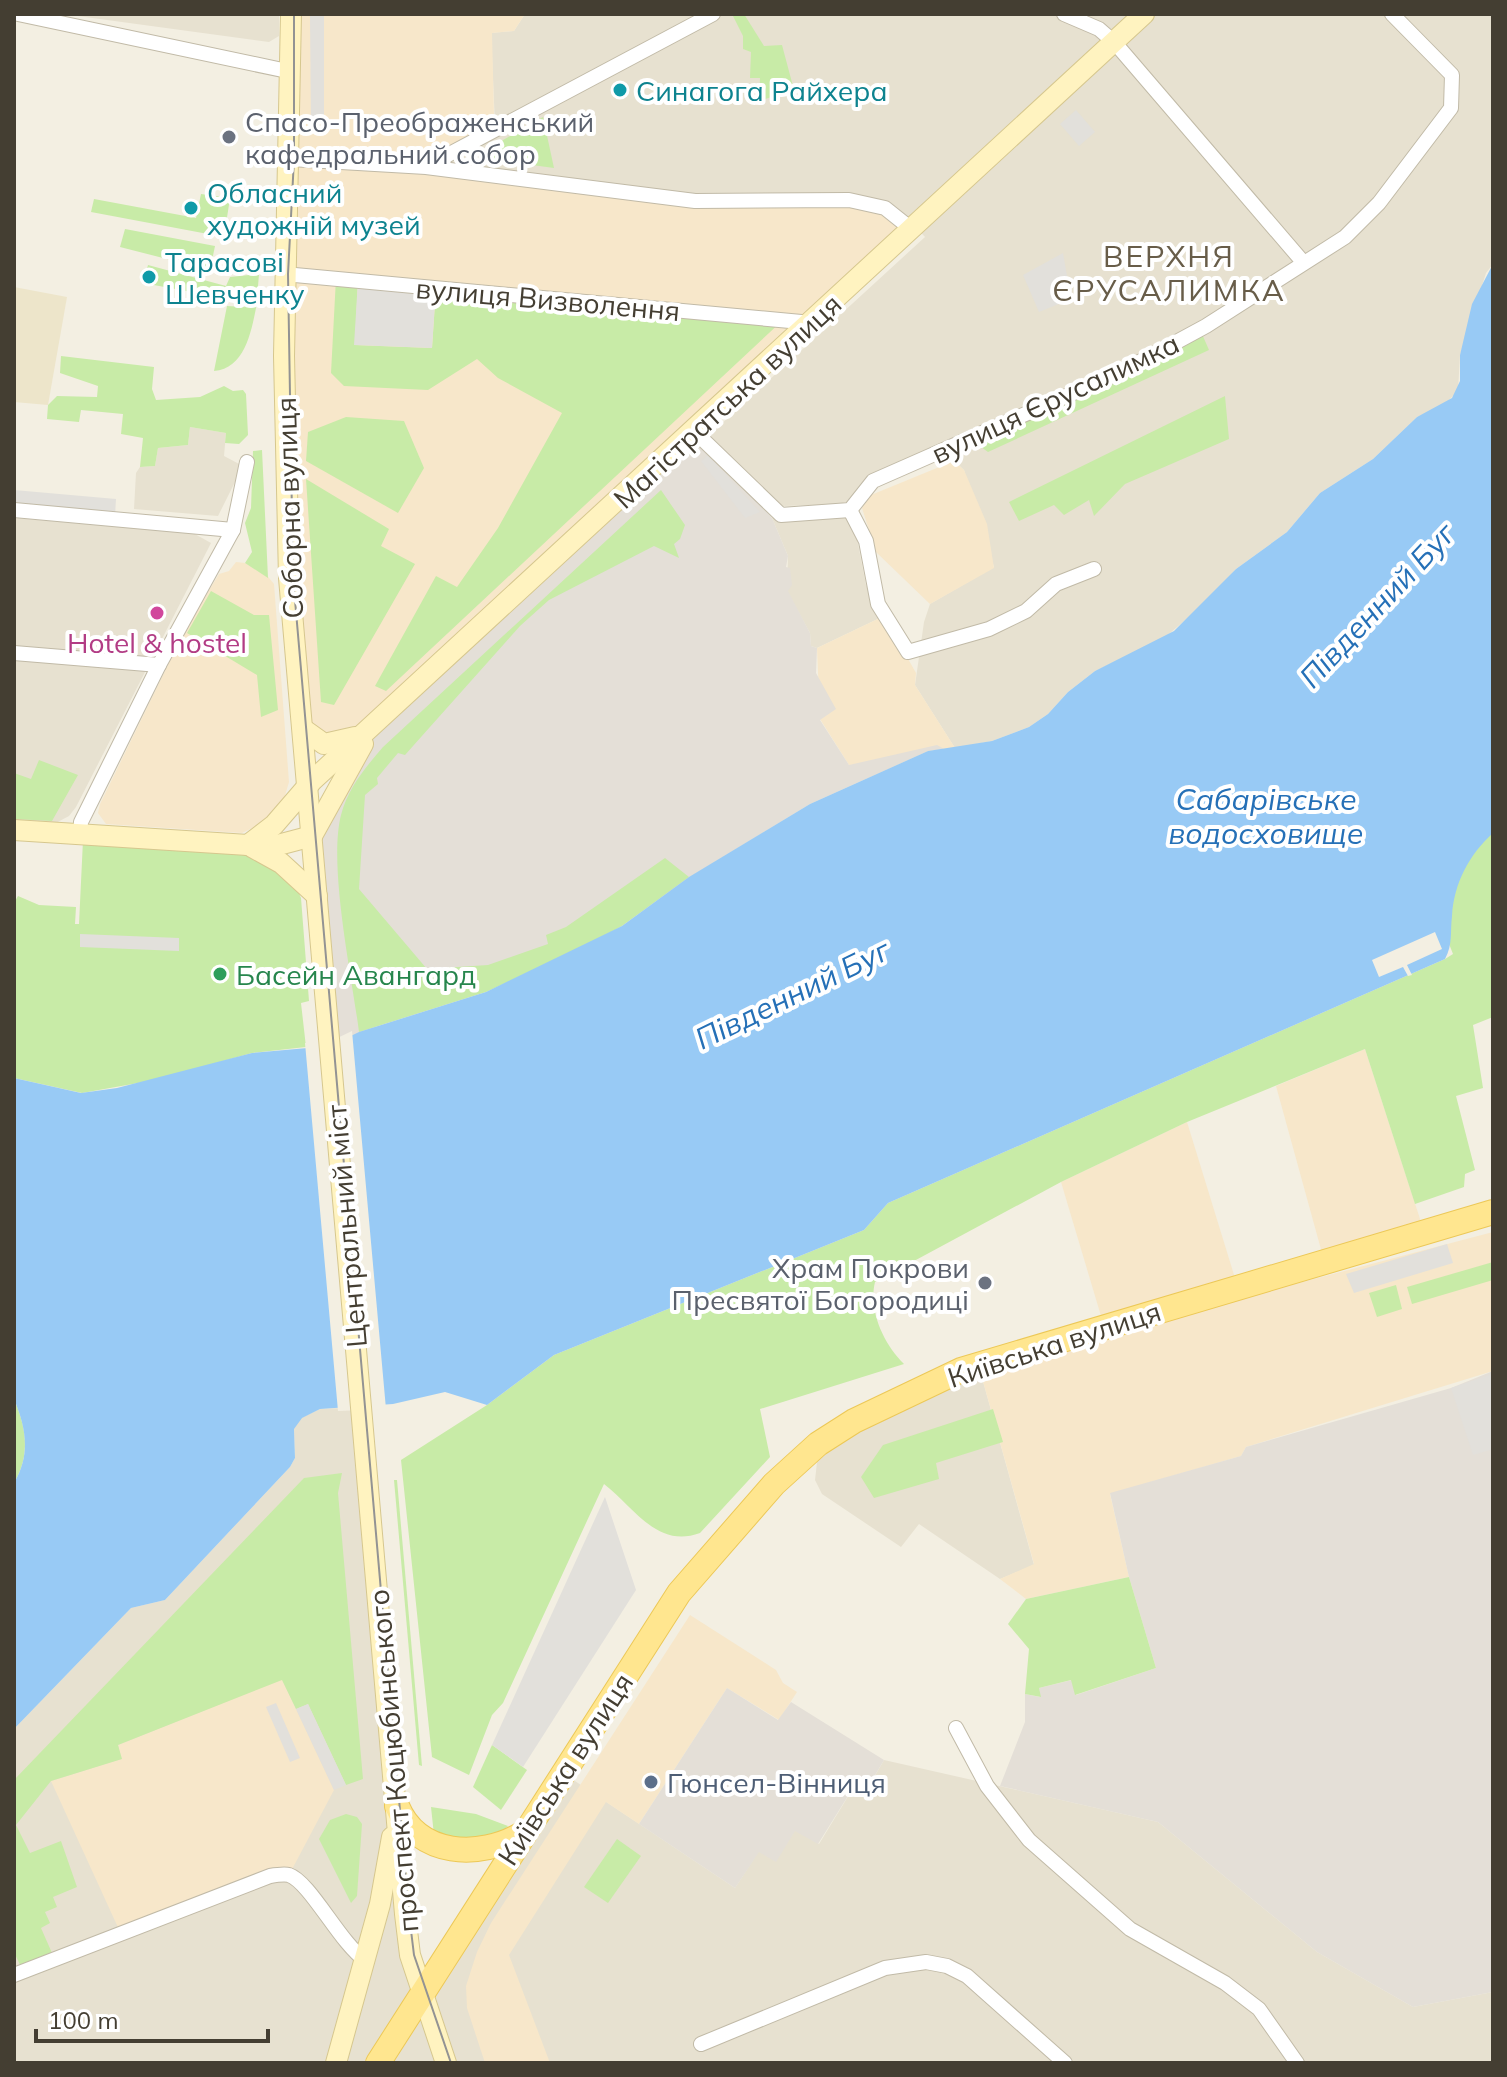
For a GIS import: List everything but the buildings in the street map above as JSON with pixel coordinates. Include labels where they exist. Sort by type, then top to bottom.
[{"type":"main road","name":"Київська вулиця","points":[[378,2063],[679,1593],[774,1484],[818,1444],[842,1428],[961,1370],[1493,1212]]},
{"type":"main road","points":[[397,1806],[413,1831],[448,1848],[488,1849],[524,1832]]},
{"type":"street","points":[[18,14],[292,72]]},
{"type":"street","name":"Соборна вулиця","points":[[291,14],[290,159],[284,274],[289,578],[326,1000]]},
{"type":"street","points":[[426,167],[713,14]]},
{"type":"street","points":[[1064,14],[1099,29],[1115,43],[1303,262]]},
{"type":"street","name":"Магістратська вулиця","points":[[248,845],[274,825],[308,786],[1144,14]]},
{"type":"street","name":"вулиця Єрусалимка","points":[[850,510],[873,481],[1121,372],[1206,326],[1345,237],[1379,203],[1451,108],[1452,75],[1392,14]]},
{"type":"street","points":[[290,159],[426,167],[695,201],[868,202],[885,208],[910,228]]},
{"type":"street","name":"вулиця Визволення","points":[[284,274],[812,323]]},
{"type":"street","points":[[694,431],[781,515],[850,510],[866,541],[878,604],[908,652],[989,629],[1026,611],[1056,584],[1094,569]]},
{"type":"street","name":"Соборна вулиця","points":[[80,834],[81,822],[159,665],[233,530],[247,462]]},
{"type":"street","points":[[14,510],[233,530]]},
{"type":"street","points":[[14,653],[159,665]]},
{"type":"street","points":[[303,729],[315,740],[330,745],[368,731]]},
{"type":"street","points":[[14,830],[248,845],[278,845],[312,836],[368,731]]},
{"type":"street","points":[[248,845],[281,863],[317,896]]},
{"type":"street","name":"Центральний міст","points":[[326,1000],[366,1453]]},
{"type":"street","name":"проспект Коцюбинського","points":[[366,1453],[410,1955],[446,2063]]},
{"type":"street","points":[[956,1728],[987,1786],[1029,1840],[1130,1929],[1225,1983],[1259,2009],[1297,2063]]},
{"type":"street","points":[[336,2063],[380,1904],[397,1806]]},
{"type":"street","points":[[14,1975],[270,1876],[289,1875],[301,1884],[351,1951],[365,1960]]},
{"type":"street","points":[[701,2044],[885,1968],[926,1962],[947,1966],[967,1976],[1065,2063]]},
{"type":"shaded area","points":[[63,14],[279,14],[279,36],[269,42]]},
{"type":"shaded area","points":[[290,14],[525,14],[514,31],[492,33],[494,115],[428,166],[695,201],[868,202],[910,228],[363,734],[308,735],[289,578]]},
{"type":"shaded area","points":[[310,14],[324,14],[324,117],[317,131],[311,132]]},
{"type":"shaded area","points":[[525,14],[701,14],[495,125],[491,33],[514,31]]},
{"type":"shaded area","points":[[713,14],[1493,14],[1493,264],[1486,273],[1460,355],[1458,391],[1445,404],[1417,417],[1373,459],[1320,493],[1287,532],[1236,569],[1203,605],[1163,639],[1095,671],[1029,727],[992,741],[955,748],[915,685],[924,622],[930,604],[994,567],[964,470],[940,447],[869,479],[845,504],[783,506],[706,438],[925,237],[905,216],[426,167]]},
{"type":"shaded area","points":[[1076,110],[1095,132],[1079,146],[1060,124]]},
{"type":"shaded area","points":[[1063,253],[1071,299],[1039,312],[1023,275]]},
{"type":"shaded area","points":[[358,280],[436,288],[432,348],[354,345]]},
{"type":"shaded area","points":[[14,287],[67,297],[48,405],[14,402]]},
{"type":"shaded area","points":[[190,427],[226,433],[224,456],[243,466],[218,516],[134,509],[136,473],[140,467],[155,466],[158,448],[188,445]]},
{"type":"shaded area","points":[[694,431],[772,518],[788,556],[786,567],[790,568],[792,585],[788,591],[810,633],[811,646],[817,648],[816,673],[836,709],[820,720],[849,765],[937,745],[944,749],[928,751],[810,804],[690,877],[638,914],[330,1046],[313,814],[341,769]]},
{"type":"shaded area","points":[[708,455],[760,512],[745,518],[701,461]]},
{"type":"shaded area","points":[[954,461],[964,470],[987,524],[994,568],[930,604],[876,552],[862,508],[871,495]]},
{"type":"shaded area","points":[[14,490],[116,499],[115,516],[14,506]]},
{"type":"shaded area","points":[[847,514],[856,534],[866,585],[884,616],[817,648],[811,646],[810,633],[787,591],[788,556],[772,518]]},
{"type":"shaded area","points":[[14,518],[193,533],[211,543],[76,807],[69,816],[52,825],[14,822]]},
{"type":"shaded area","points":[[236,562],[265,573],[274,584],[289,782],[284,799],[261,824],[242,833],[106,824],[98,813],[100,804],[186,628],[219,574],[229,571]]},
{"type":"shaded area","points":[[884,616],[916,673],[915,685],[955,748],[928,751],[868,778],[849,765],[820,719],[817,648]]},
{"type":"shaded area","points":[[80,934],[179,938],[179,951],[80,947]]},
{"type":"shaded area","points":[[1365,1049],[1421,1222],[1322,1253],[1276,1086]]},
{"type":"shaded area","points":[[1187,1122],[1235,1278],[1101,1316],[1061,1182]]},
{"type":"shaded area","points":[[1493,1232],[1493,1371],[1246,1447],[1241,1456],[1110,1494],[1129,1577],[1026,1599],[1000,1579],[1034,1564],[979,1367]]},
{"type":"shaded area","points":[[1447,1244],[1453,1263],[1354,1293],[1346,1274]]},
{"type":"shaded area","points":[[979,1367],[1034,1565],[1000,1579],[919,1524],[901,1547],[822,1494],[815,1480],[819,1445]]},
{"type":"shaded area","points":[[1493,1371],[1493,1992],[1413,2007],[1317,1952],[1158,1822],[1000,1786],[1025,1722],[1025,1694],[1040,1697],[1039,1688],[1072,1680],[1076,1695],[1156,1668],[1129,1577],[1110,1493],[1241,1456],[1246,1447],[1451,1388]]},
{"type":"shaded area","points":[[1493,1374],[1493,1449],[1473,1455],[1451,1388]]},
{"type":"shaded area","points":[[362,1407],[421,1993],[563,1773],[735,1888],[759,1851],[796,1830],[819,1844],[858,1780],[869,1786],[884,1760],[1158,1822],[1317,1952],[1413,2007],[1493,1992],[1493,2063],[14,2063],[14,1729],[131,1608],[165,1600],[290,1467],[295,1458],[294,1428],[301,1418],[320,1409]]},
{"type":"shaded area","points":[[605,1497],[636,1590],[523,1767],[492,1745]]},
{"type":"shaded area","points":[[690,1615],[776,1670],[783,1683],[797,1692],[779,1720],[727,1688],[639,1824],[606,1802],[509,1955],[550,2063],[485,2063],[467,2008],[466,1986],[477,1952],[491,1923]]},
{"type":"shaded area","points":[[282,1679],[334,1790],[289,1875],[121,1934],[51,1781],[121,1759],[118,1745]]},
{"type":"shaded area","points":[[727,1688],[778,1720],[791,1702],[884,1760],[868,1787],[858,1780],[818,1844],[795,1831],[776,1862],[759,1852],[735,1888],[639,1824]]},
{"type":"shaded area","points":[[276,1703],[300,1758],[290,1762],[266,1707]]},
{"type":"shaded area","points":[[308,1704],[346,1785],[334,1790],[296,1709]]},
{"type":"green space","points":[[732,14],[744,14],[764,46],[782,45],[794,90],[759,101],[760,78],[750,78],[751,52],[743,49],[743,36]]},
{"type":"green space","points":[[543,117],[554,168],[480,158],[479,154]]},
{"type":"green space","points":[[201,194],[230,198],[224,237],[91,212],[94,199],[196,218]]},
{"type":"green space","points":[[125,229],[215,246],[210,270],[120,247]]},
{"type":"green space","points":[[148,265],[226,286],[230,277],[259,274],[257,299],[225,292],[224,298],[143,283]]},
{"type":"green space","points":[[336,278],[358,280],[355,345],[432,348],[436,288],[783,320],[386,691],[375,686],[436,576],[457,587],[498,528],[562,413],[498,378],[477,359],[428,390],[344,386],[331,373]]},
{"type":"green space","points":[[257,303],[246,346],[234,363],[214,371],[227,306],[244,307]]},
{"type":"green space","points":[[1202,334],[1209,350],[988,452],[974,442]]},
{"type":"green space","points":[[61,356],[154,367],[152,389],[156,400],[200,397],[224,386],[233,391],[243,390],[246,394],[248,435],[239,444],[225,443],[226,433],[190,427],[188,445],[158,448],[155,466],[140,467],[143,438],[121,434],[123,414],[81,410],[79,422],[47,419],[48,405],[57,396],[97,397],[98,386],[60,373]]},
{"type":"green space","points":[[1225,396],[1229,439],[1125,484],[1094,516],[1089,500],[1064,515],[1054,505],[1019,521],[1009,502]]},
{"type":"green space","points":[[346,417],[404,421],[424,468],[398,513],[306,461],[308,432]]},
{"type":"green space","points":[[262,450],[268,578],[245,563],[252,552],[245,523],[251,508],[253,451]]},
{"type":"green space","points":[[306,479],[389,529],[381,546],[415,564],[334,705],[321,702]]},
{"type":"green space","points":[[661,490],[685,525],[680,539],[674,544],[679,558],[654,546],[549,600],[520,626],[405,755],[398,753],[377,778],[378,784],[365,795],[359,889],[427,969],[488,965],[548,944],[546,935],[566,927],[665,858],[689,877],[622,926],[582,948],[486,992],[359,1032],[342,922],[337,863],[341,815],[353,787],[383,747]]},
{"type":"green space","points":[[211,591],[254,615],[269,615],[278,710],[261,717],[257,675],[187,633]]},
{"type":"green space","points":[[39,760],[78,775],[52,821],[14,819],[14,773],[31,779]]},
{"type":"green space","points":[[1493,801],[1493,1017],[1473,1025],[1483,1088],[1456,1096],[1475,1170],[1465,1174],[1464,1187],[1415,1204],[1365,1049],[1187,1122],[1061,1182],[875,1282],[874,1304],[879,1326],[904,1364],[760,1409],[770,1457],[700,1533],[685,1536],[659,1531],[604,1484],[503,1703],[492,1715],[469,1775],[432,1757],[401,1460],[487,1405],[554,1355],[864,1230],[888,1203],[1445,959],[1453,954],[1440,921]]},
{"type":"green space","points":[[83,840],[250,850],[295,884],[301,898],[309,1001],[301,1003],[306,1047],[252,1053],[155,1080],[82,1093],[14,1078],[14,903],[18,896],[39,905],[76,907],[75,924],[79,924]]},
{"type":"green space","points":[[1493,1262],[1493,1280],[1412,1304],[1407,1287]]},
{"type":"green space","points":[[1396,1285],[1402,1309],[1377,1317],[1369,1293]]},
{"type":"green space","points":[[14,1399],[21,1420],[25,1451],[14,1483]]},
{"type":"green space","points":[[993,1409],[1003,1442],[936,1463],[939,1479],[874,1498],[861,1477],[883,1445]]},
{"type":"green space","points":[[342,1473],[338,1493],[363,1779],[346,1785],[308,1704],[296,1709],[282,1680],[118,1745],[122,1759],[51,1781],[16,1825],[30,1853],[61,1841],[77,1887],[53,1897],[57,1907],[45,1912],[50,1923],[41,1928],[52,1953],[21,1967],[14,1952],[14,1780],[304,1478]]},
{"type":"green space","points":[[394,1480],[397,1480],[422,1766],[419,1765]]},
{"type":"green space","points":[[1129,1577],[1156,1668],[1075,1695],[1071,1680],[1039,1688],[1041,1697],[1025,1694],[1029,1649],[1008,1624],[1026,1599]]},
{"type":"green space","points":[[492,1745],[527,1770],[501,1810],[473,1787]]},
{"type":"green space","points":[[431,1807],[476,1814],[508,1826],[500,1833],[483,1839],[434,1835]]},
{"type":"green space","points":[[346,1814],[357,1817],[362,1824],[357,1896],[351,1903],[319,1839],[330,1820]]},
{"type":"green space","points":[[617,1839],[641,1856],[608,1903],[584,1887]]},
{"type":"water","name":"Сабарівське водосховище","points":[[1493,264],[1493,833],[1470,860],[1460,881],[1453,904],[1450,943],[1445,959],[888,1203],[864,1230],[554,1355],[487,1405],[445,1392],[393,1404],[320,1409],[302,1418],[294,1429],[295,1458],[290,1467],[165,1600],[131,1608],[14,1729],[14,1483],[23,1462],[25,1441],[14,1399],[14,1078],[81,1093],[117,1088],[252,1053],[330,1046],[359,1032],[486,992],[622,926],[689,877],[810,804],[928,751],[992,741],[1029,727],[1095,671],[1174,631],[1236,569],[1287,532],[1320,493],[1373,459],[1417,417],[1452,398],[1460,381],[1460,355],[1472,304]]},
{"type":"pier","points":[[1435,932],[1442,949],[1407,965],[1412,975],[1408,976],[1403,967],[1379,977],[1372,960]]},
{"type":"pier","points":[[352,1031],[386,1409],[338,1411],[305,1043],[329,1042]]},
{"type":"tram line","points":[[294,14],[294,159],[288,274],[293,577],[409,1914],[414,1955],[451,2063]]},
{"type":"place","name":"Синагога Райхера","points":[[620,90]]},
{"type":"place","name":"Спасо-Преображенський кафедральний собор","points":[[229,137]]},
{"type":"place","name":"Обласний художній музей","points":[[191,208]]},
{"type":"place","name":"Тарасові Шевченку","points":[[149,277]]},
{"type":"place","name":"Hotel & hostel","points":[[157,613]]},
{"type":"place","name":"Басейн Авангард","points":[[220,974]]},
{"type":"place","name":"Храм Покрови Пресвятої Богородиці","points":[[985,1283]]},
{"type":"place","name":"Гюнсел-Вінниця","points":[[651,1782]]},
{"type":"district","name":"ВЕРХНЯ ЄРУСАЛИМКА","points":[[1169,273]]},
{"type":"water label","name":"Південний Буг","points":[[1377,605]]},
{"type":"water label","name":"Південний Буг","points":[[792,994]]}]
